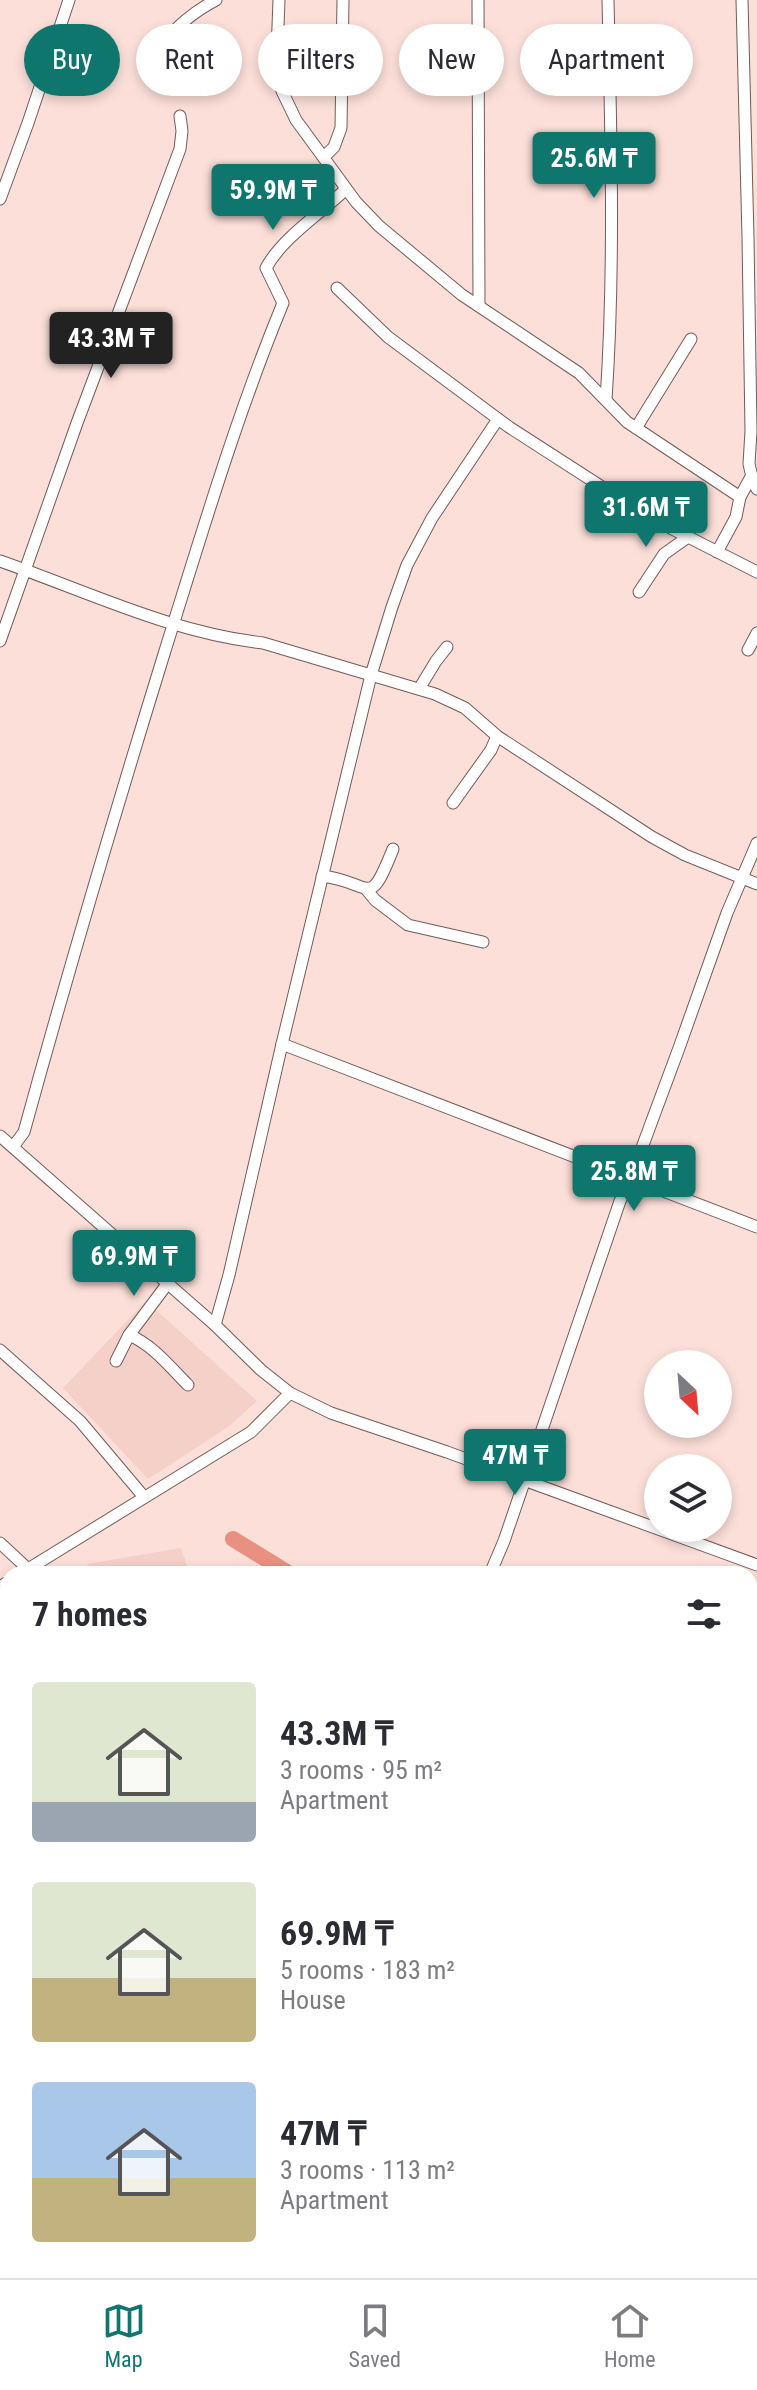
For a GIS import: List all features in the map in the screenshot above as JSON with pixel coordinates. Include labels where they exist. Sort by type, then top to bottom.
[{"type":"street","points":[[0,199],[69,0]]},
{"type":"street","points":[[184,24],[216,0]]},
{"type":"street","points":[[279,0],[277,53],[282,91],[296,120],[346,189],[389,236],[479,306],[579,373],[627,422],[740,497]]},
{"type":"street","points":[[325,156],[334,147],[341,128],[343,0]]},
{"type":"street","points":[[478,0],[479,306]]},
{"type":"street","points":[[606,400],[612,224],[608,0]]},
{"type":"street","points":[[717,552],[736,517],[740,497],[754,483],[749,464],[753,237],[742,0]]},
{"type":"street","points":[[0,641],[180,149],[180,116]]},
{"type":"street","points":[[13,1147],[24,1132],[97,873],[173,624],[229,450],[283,303],[266,268],[303,227],[346,189]]},
{"type":"street","points":[[337,288],[388,337],[498,419],[647,516],[757,572]]},
{"type":"street","points":[[636,428],[691,339]]},
{"type":"street","points":[[215,1325],[371,675],[407,565],[432,518],[498,419]]},
{"type":"street","points":[[639,592],[664,554],[688,537]]},
{"type":"street","points":[[0,561],[173,624],[236,640],[263,643],[419,689],[465,708],[497,736],[652,837],[685,855],[757,884]]},
{"type":"street","points":[[748,650],[757,633]]},
{"type":"street","points":[[419,689],[447,647]]},
{"type":"street","points":[[453,803],[491,750],[497,736]]},
{"type":"street","points":[[493,1566],[615,1216],[727,913],[757,843]]},
{"type":"street","points":[[366,889],[380,882],[393,849]]},
{"type":"street","points":[[322,876],[366,889],[375,900],[408,925],[483,942]]},
{"type":"street","points":[[282,1044],[757,1227]]},
{"type":"street","points":[[0,1136],[290,1393],[331,1413],[757,1565]]},
{"type":"street","points":[[116,1361],[129,1335],[168,1283]]},
{"type":"street","points":[[129,1335],[155,1351],[188,1385]]},
{"type":"street","points":[[0,1350],[80,1421],[144,1497]]},
{"type":"street","points":[[32,1566],[251,1432],[290,1393]]},
{"type":"street","points":[[0,1543],[20,1566]]},
{"type":"shaded area","points":[[146,1301],[257,1401],[228,1427],[148,1479],[63,1388]]},
{"type":"shaded area","points":[[181,1548],[187,1566],[88,1566]]},
{"type":"waterway","points":[[233,1539],[277,1566]]}]
